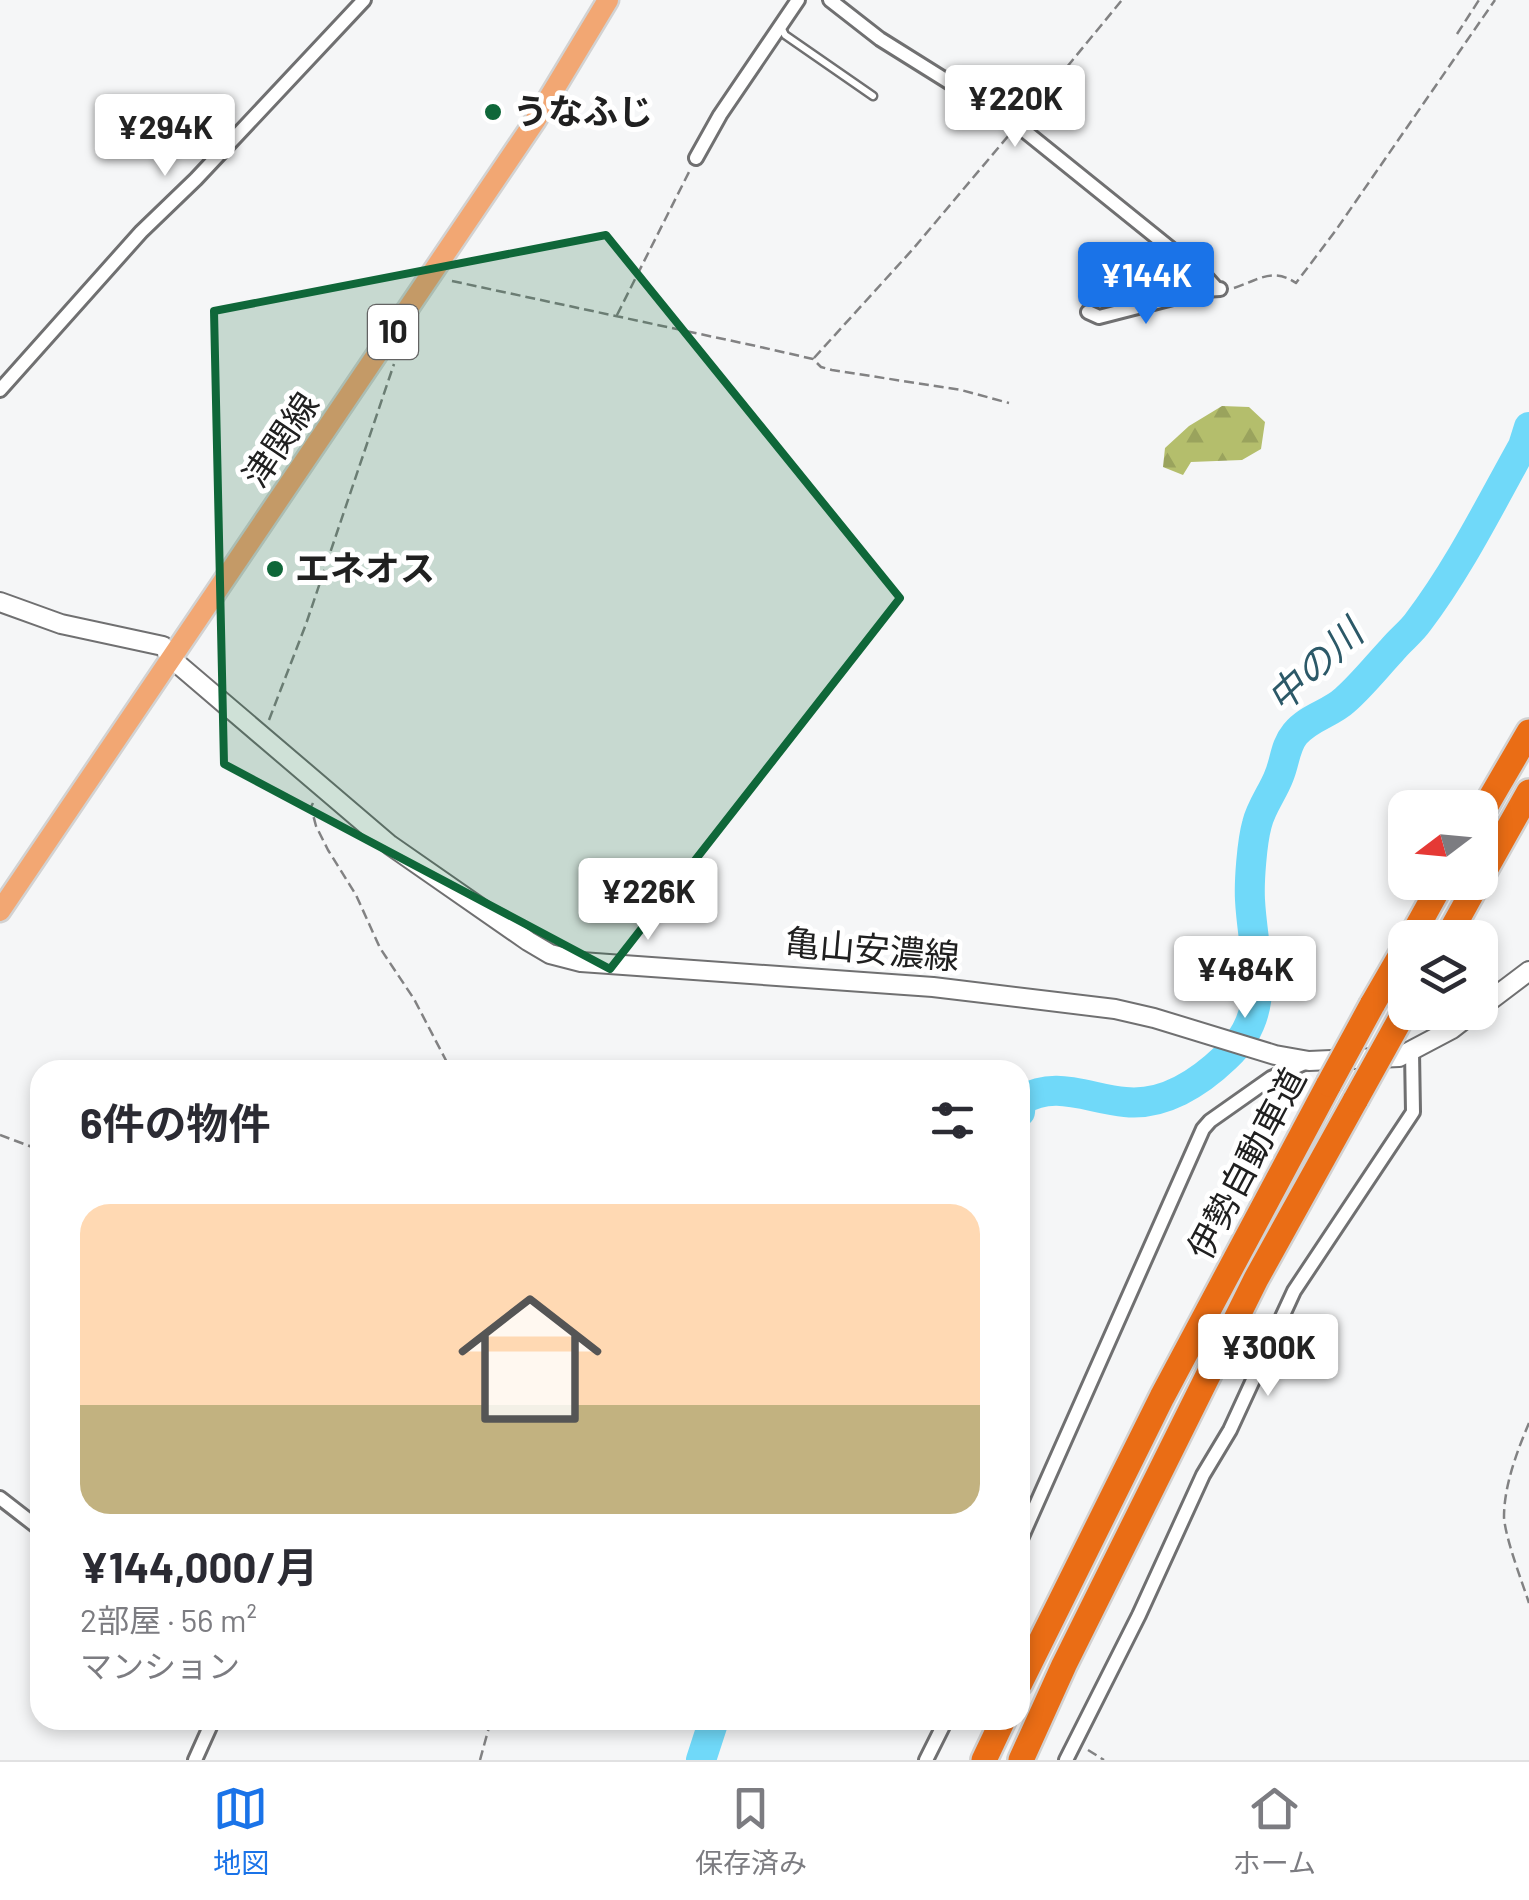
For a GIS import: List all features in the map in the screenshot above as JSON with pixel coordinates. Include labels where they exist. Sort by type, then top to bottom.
[{"type":"highway","points":[[1495,790],[1529,732]]},
{"type":"highway","points":[[1498,847],[1529,792]]},
{"type":"highway","name":"伊勢自動車道","points":[[1030,1663],[1162,1397],[1388,977]]},
{"type":"highway","name":"伊勢自動車道","points":[[1021,1760],[1064,1664],[1256,1279],[1394,1030]]},
{"type":"highway","points":[[984,1760],[998,1730]]},
{"type":"main road","name":"津関線","points":[[0,911],[535,121],[608,0]]},
{"type":"main road","name":"亀山安濃線","points":[[0,602],[61,624],[163,646],[172,660],[390,845],[528,941],[566,959],[933,987],[1116,1009],[1309,1061],[1399,1057],[1452,1030]]},
{"type":"main road","name":"亀山安濃線","points":[[1498,995],[1529,972]]},
{"type":"street","points":[[0,390],[141,232],[364,0]]},
{"type":"street","points":[[696,158],[720,114],[798,0]]},
{"type":"street","points":[[830,0],[899,51],[1017,125],[1220,289]]},
{"type":"street","points":[[1088,312],[1099,317],[1220,289]]},
{"type":"street","points":[[1066,1760],[1139,1615],[1203,1474],[1230,1430],[1294,1291],[1413,1112],[1412,1052]]},
{"type":"street","points":[[1030,1518],[1203,1129],[1271,1078],[1309,1061]]},
{"type":"street","points":[[0,1498],[30,1521]]},
{"type":"street","points":[[195,1760],[208,1730]]},
{"type":"street","points":[[926,1760],[941,1730]]},
{"type":"lane","points":[[780,24],[785,35],[873,96]]},
{"type":"path","points":[[812,359],[925,235],[1122,0]]},
{"type":"path","points":[[1457,34],[1479,0]]},
{"type":"path","points":[[1220,289],[1272,274],[1287,276],[1296,283],[1494,0]]},
{"type":"path","points":[[617,316],[696,158]]},
{"type":"path","points":[[431,275],[812,359],[832,370],[960,390],[1009,403]]},
{"type":"path","points":[[262,734],[306,624],[397,353]]},
{"type":"path","points":[[321,786],[311,808],[316,826],[445,1060]]},
{"type":"path","points":[[0,1135],[30,1146]]},
{"type":"path","points":[[1529,1423],[1508,1488],[1504,1520],[1529,1603]]},
{"type":"path","points":[[480,1760],[489,1730]]},
{"type":"path","points":[[1074,1742],[1104,1760]]},
{"type":"highlighted area","points":[[606,235],[900,598],[610,969],[224,764],[214,311]]},
{"type":"green space","points":[[1222,406],[1249,407],[1265,422],[1261,449],[1242,460],[1191,462],[1183,475],[1163,467],[1165,448],[1189,426]]},
{"type":"waterway","name":"中の川","points":[[1030,1096],[1059,1091],[1125,1102],[1153,1100],[1180,1091],[1204,1076],[1241,1039],[1251,1021],[1258,983],[1250,900],[1254,841],[1259,818],[1289,744],[1301,728],[1351,694],[1418,622],[1474,536],[1523,446],[1529,427]]},
{"type":"waterway","name":"中の川","points":[[701,1760],[711,1730]]},
{"type":"place","name":"うなふじ","points":[[493,112]]},
{"type":"place","name":"エネオス","points":[[275,569]]}]
